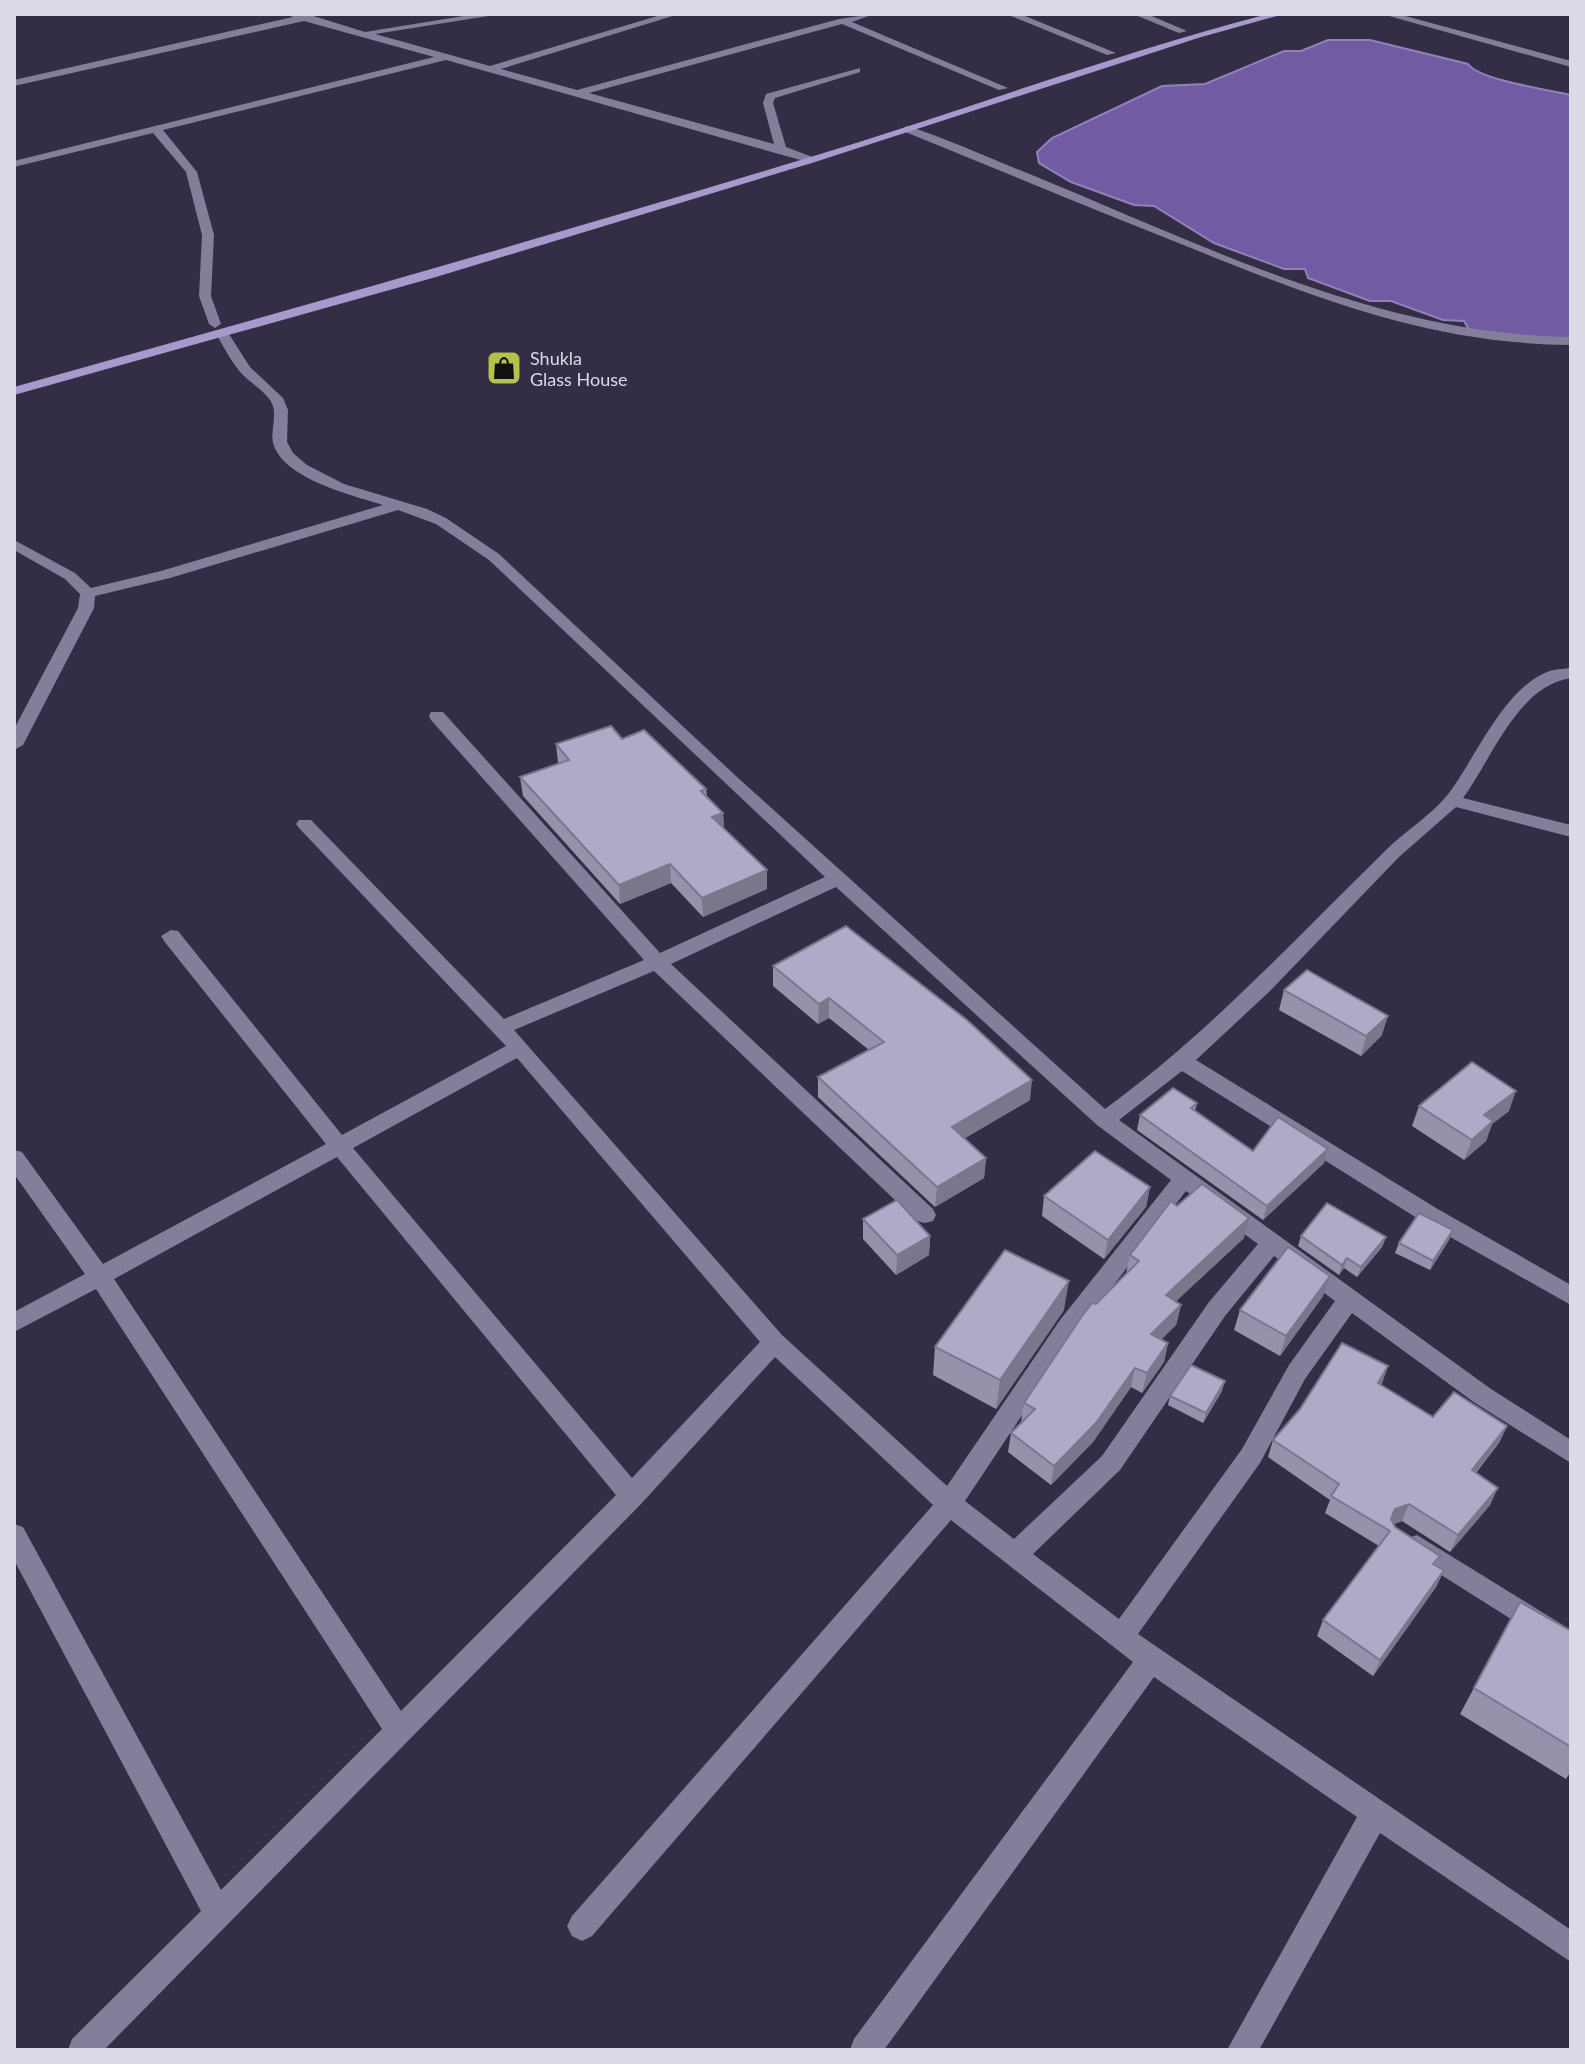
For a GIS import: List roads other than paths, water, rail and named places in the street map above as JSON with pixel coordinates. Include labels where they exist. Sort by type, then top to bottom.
[{"type":"main road","points":[[14,391],[794,154],[1241,14]]},
{"type":"main road","points":[[14,379],[219,329],[811,160],[1166,45],[1279,14]]},
{"type":"street","points":[[291,14],[309,16],[360,34],[781,149],[811,160]]},
{"type":"street","points":[[360,34],[496,14]]},
{"type":"street","points":[[489,69],[674,14]]},
{"type":"street","points":[[576,93],[869,14]]},
{"type":"street","points":[[1011,14],[1111,53]]},
{"type":"street","points":[[1138,14],[1182,31]]},
{"type":"street","points":[[1387,14],[1571,64]]},
{"type":"street","points":[[14,83],[309,16]]},
{"type":"street","points":[[842,21],[1003,88]]},
{"type":"street","points":[[14,164],[445,57]]},
{"type":"street","points":[[781,149],[768,103],[770,96],[856,70]]},
{"type":"street","points":[[907,129],[1194,246],[1354,307],[1465,335],[1571,341]]},
{"type":"street","points":[[157,130],[191,172],[207,227],[205,304],[245,370],[276,398],[281,410],[280,442],[287,455],[317,477],[441,521],[494,557],[1104,1120],[1483,1396],[1571,1453]]},
{"type":"street","points":[[88,593],[180,571],[398,505]]},
{"type":"street","points":[[14,544],[70,576],[88,593]]},
{"type":"street","points":[[14,745],[86,608],[88,593]]},
{"type":"street","points":[[1104,1120],[1182,1061],[1305,947],[1397,850],[1452,801],[1538,682],[1553,673],[1571,673]]},
{"type":"street","points":[[437,716],[657,962],[925,1215]]},
{"type":"street","points":[[1452,801],[1571,831]]},
{"type":"street","points":[[305,824],[520,1048],[774,1342],[949,1504],[1151,1660],[1571,1947]]},
{"type":"street","points":[[500,1028],[657,962],[839,878]]},
{"type":"street","points":[[171,936],[340,1147],[632,1496]]},
{"type":"street","points":[[14,1323],[520,1048]]},
{"type":"street","points":[[1182,1061],[1428,1214],[1571,1296]]},
{"type":"street","points":[[14,1158],[100,1277],[398,1730]]},
{"type":"street","points":[[582,1926],[949,1504],[1068,1327],[1184,1179]]},
{"type":"street","points":[[1015,1555],[1111,1463],[1217,1309],[1272,1243]]},
{"type":"street","points":[[1122,1636],[1251,1456],[1297,1372],[1349,1299]]},
{"type":"street","points":[[83,2050],[632,1496],[774,1342]]},
{"type":"street","points":[[14,1535],[218,1914]]},
{"type":"street","points":[[1400,1535],[1571,1645]]},
{"type":"street","points":[[865,2050],[1151,1660]]},
{"type":"street","points":[[1242,2050],[1376,1812]]},
{"type":"place","name":"Shukla Glass House","points":[[504,368]]}]
